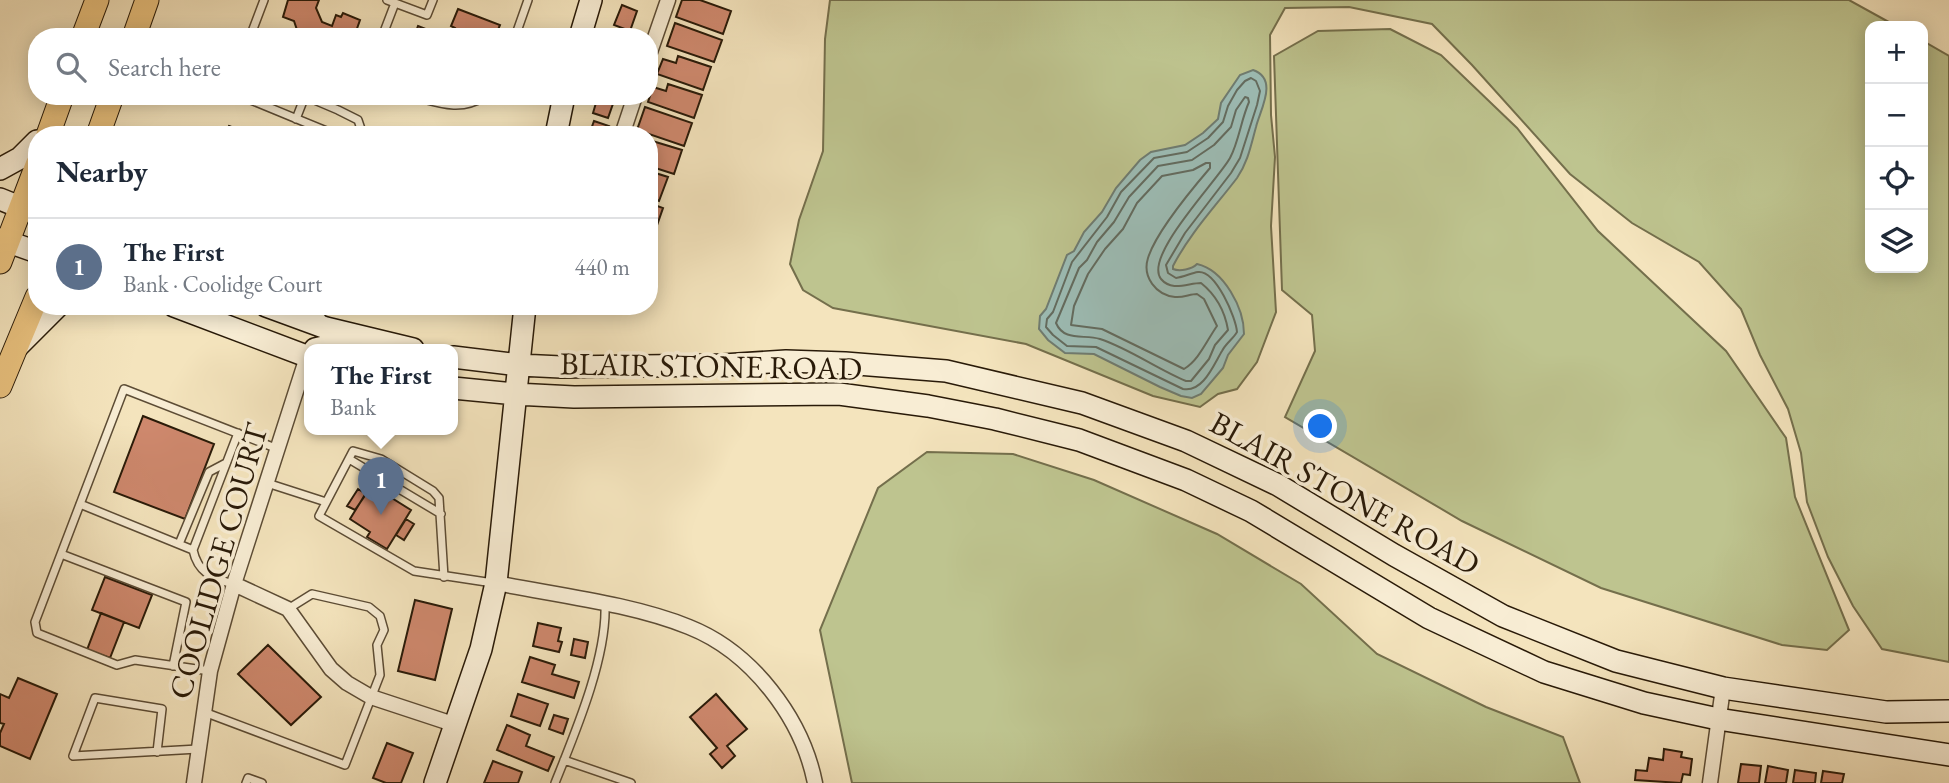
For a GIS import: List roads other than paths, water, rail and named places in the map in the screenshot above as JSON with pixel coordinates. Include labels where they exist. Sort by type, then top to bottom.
[{"type":"main road","points":[[86,28],[97,0]]},
{"type":"main road","points":[[137,28],[147,0]]},
{"type":"main road","points":[[48,126],[58,105]]},
{"type":"main road","points":[[101,126],[109,105]]},
{"type":"main road","points":[[3,248],[28,186]]},
{"type":"main road","points":[[0,386],[29,315]]},
{"type":"street","points":[[583,28],[591,0]]},
{"type":"street","points":[[658,29],[668,0]]},
{"type":"street","points":[[558,126],[562,105]]},
{"type":"street","points":[[625,126],[632,105]]},
{"type":"street","points":[[0,169],[20,158],[28,150]]},
{"type":"street","points":[[3,248],[28,251]]},
{"type":"street","points":[[14,349],[49,315]]},
{"type":"street","points":[[200,315],[304,352]]},
{"type":"street","points":[[297,315],[326,328],[393,344]]},
{"type":"street","points":[[435,783],[481,649],[496,583],[524,315]]},
{"type":"street","points":[[342,344],[364,337]]},
{"type":"street","name":"BLAIR STONE ROAD","points":[[458,357],[519,365],[723,365],[786,360],[845,363],[946,371],[1082,402],[1186,441],[1278,485],[1503,616],[1616,661],[1723,688],[1886,712],[1949,711]]},
{"type":"street","name":"COOLIDGE COURT","points":[[194,783],[210,671],[234,584],[304,372]]},
{"type":"street","name":"BLAIR STONE ROAD","points":[[458,388],[574,397],[839,394],[995,419],[1079,440],[1186,480],[1251,512],[1429,618],[1544,672],[1644,703],[1718,719],[1949,755]]},
{"type":"street","points":[[496,583],[660,616],[710,637],[737,657],[775,696],[793,724],[811,763],[815,783]]},
{"type":"street","points":[[234,584],[288,609],[331,669],[347,683],[371,697],[456,725]]},
{"type":"street","points":[[1710,783],[1723,688]]},
{"type":"lane","points":[[253,28],[264,0]]},
{"type":"lane","points":[[384,28],[391,1],[427,15],[433,0]]},
{"type":"lane","points":[[518,28],[528,0]]},
{"type":"lane","points":[[263,105],[314,126]]},
{"type":"lane","points":[[296,119],[301,105]]},
{"type":"lane","points":[[326,105],[358,120],[360,126]]},
{"type":"lane","points":[[446,105],[470,105]]},
{"type":"lane","points":[[320,315],[326,328]]},
{"type":"lane","points":[[210,671],[135,660],[117,665],[37,633],[35,622],[124,389],[278,449]]},
{"type":"lane","points":[[234,584],[207,574],[196,564],[193,550],[238,433]]},
{"type":"lane","points":[[351,455],[381,459],[439,498],[444,577]]},
{"type":"lane","points":[[351,455],[319,516],[414,571],[496,583]]},
{"type":"lane","points":[[351,455],[441,514]]},
{"type":"lane","points":[[179,544],[209,472],[227,463]]},
{"type":"lane","points":[[267,483],[326,502]]},
{"type":"lane","points":[[80,504],[193,550]]},
{"type":"lane","points":[[61,554],[186,602],[173,666]]},
{"type":"lane","points":[[204,712],[345,765],[380,675],[377,645],[384,630],[380,616],[369,607],[312,594],[288,609]]},
{"type":"lane","points":[[555,783],[591,683],[606,623],[605,605]]},
{"type":"lane","points":[[157,752],[162,709],[95,698],[73,756],[157,752],[198,749]]},
{"type":"lane","points":[[564,760],[631,783]]},
{"type":"lane","points":[[246,783],[248,778],[262,783]]},
{"type":"water","points":[[1253,70],[1265,80],[1266,96],[1247,160],[1237,178],[1195,231],[1173,266],[1173,269],[1179,270],[1189,269],[1197,264],[1207,268],[1224,282],[1236,302],[1244,334],[1228,355],[1223,368],[1201,394],[1192,398],[1160,387],[1094,354],[1065,353],[1039,329],[1040,316],[1046,309],[1067,255],[1074,251],[1084,232],[1140,160],[1151,152],[1185,145],[1203,133],[1218,119],[1221,103],[1240,75]]},
{"type":"place","name":"The First","points":[[381,515]]}]
